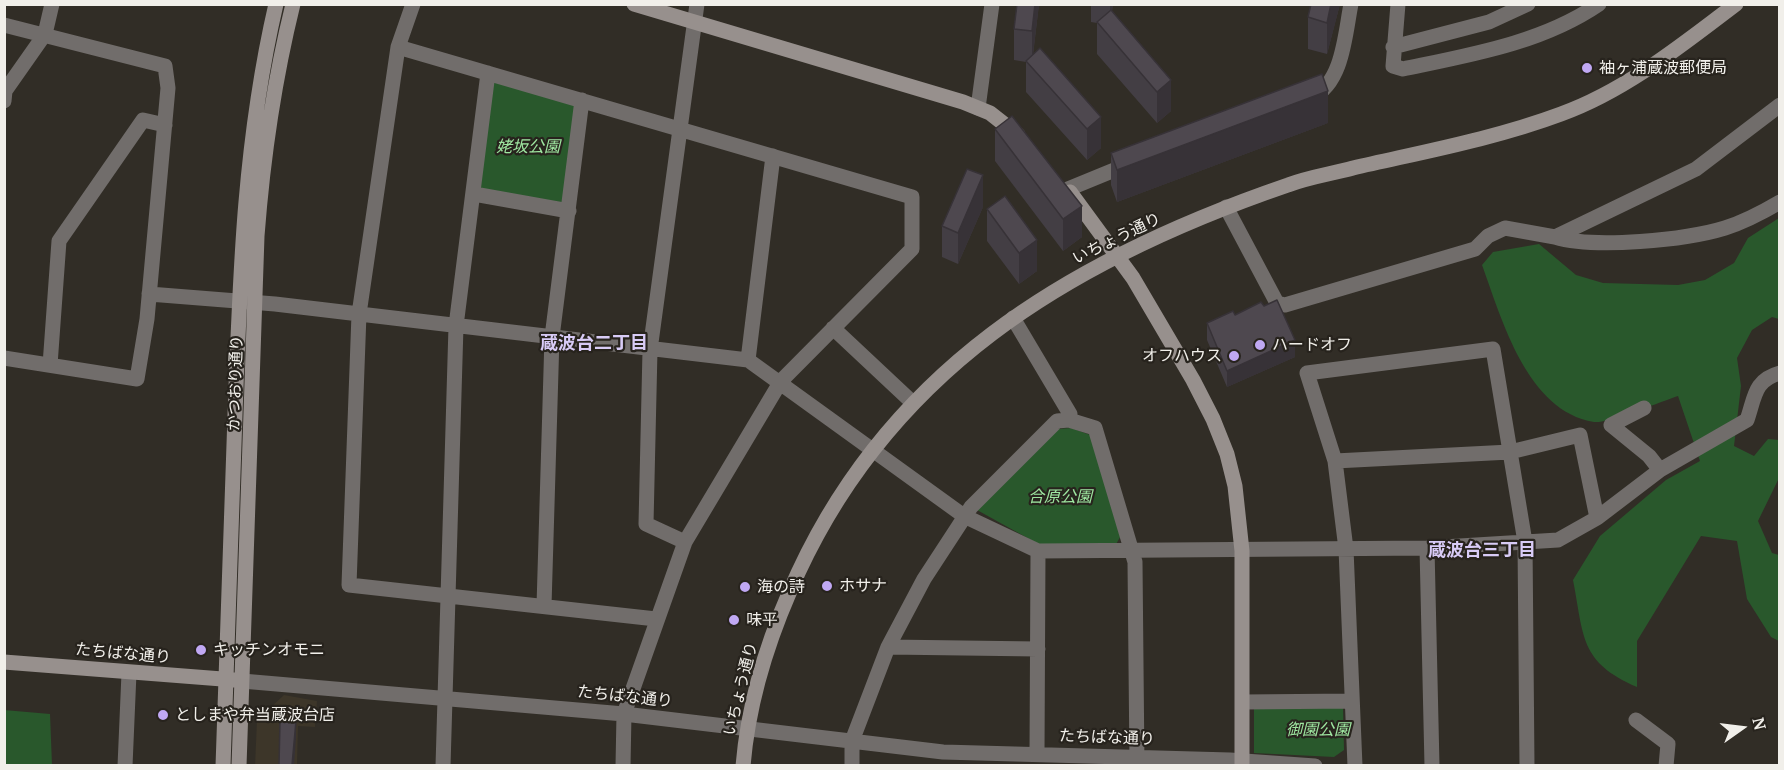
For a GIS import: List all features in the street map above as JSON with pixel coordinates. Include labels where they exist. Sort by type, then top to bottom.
[{"type":"street","points":[[4,101],[6,91],[45,34],[52,4]]},
{"type":"street","name":"かつおり通り","points":[[223,765],[239,301],[249,153],[263,59],[276,4]]},
{"type":"street","name":"かつおり通り","points":[[239,765],[263,159],[278,67],[293,4]]},
{"type":"street","points":[[413,4],[398,46],[359,314],[349,585],[656,619]]},
{"type":"street","points":[[634,4],[978,108],[990,113],[1026,143]]},
{"type":"street","points":[[685,542],[646,524],[650,350],[697,4]]},
{"type":"street","points":[[1294,104],[1315,96],[1328,85],[1336,69],[1351,4]]},
{"type":"street","points":[[1398,4],[1393,66],[1403,69],[1516,43],[1584,14],[1599,4]]},
{"type":"street","points":[[1393,47],[1488,22],[1528,4]]},
{"type":"street","name":"いちょう通り","points":[[743,765],[757,688],[777,620],[800,568],[828,514],[856,469],[938,376],[1013,318],[1117,256],[1226,207],[1292,183],[1482,137],[1559,115],[1593,101],[1631,78],[1736,4]]},
{"type":"street","points":[[978,108],[991,5]]},
{"type":"street","points":[[4,25],[165,66],[168,88],[149,294],[137,380],[4,358]]},
{"type":"street","points":[[398,46],[912,197],[912,249],[781,381],[685,542],[624,714],[623,765]]},
{"type":"street","points":[[443,765],[456,326],[488,73]]},
{"type":"street","points":[[544,606],[552,337],[582,100]]},
{"type":"street","points":[[1555,237],[1696,169],[1779,105]]},
{"type":"street","points":[[50,365],[59,241],[143,120],[165,124]]},
{"type":"street","points":[[748,360],[774,156]]},
{"type":"street","points":[[1146,158],[1064,184],[1117,256],[1193,380],[1213,419],[1235,486],[1242,551],[1242,763]]},
{"type":"street","points":[[474,194],[569,210]]},
{"type":"street","points":[[1226,207],[1276,303],[1285,305],[1475,249],[1488,236],[1505,228],[1575,243],[1650,240],[1705,233],[1746,220],[1779,202]]},
{"type":"street","points":[[149,294],[257,302],[748,360],[781,381],[964,516],[1038,551],[1427,548],[1558,540],[1597,518],[1660,470],[1747,420],[1757,387],[1766,377],[1779,373]]},
{"type":"street","points":[[1013,318],[1070,414],[1069,420]]},
{"type":"street","points":[[833,328],[913,403]]},
{"type":"street","points":[[1355,765],[1346,549],[1335,461],[1307,373],[1493,349],[1525,543],[1527,765]]},
{"type":"street","points":[[1644,408],[1611,425],[1649,456],[1660,470]]},
{"type":"street","points":[[852,765],[852,741],[888,647],[924,579],[964,516],[1057,421],[1069,420],[1095,428],[1133,551],[1137,761]]},
{"type":"street","points":[[1335,461],[1510,452],[1580,435],[1597,518]]},
{"type":"street","points":[[1427,548],[1432,765]]},
{"type":"street","points":[[1037,754],[1038,551]]},
{"type":"street","points":[[888,647],[1038,649]]},
{"type":"street","name":"たちばな通り","points":[[4,662],[624,714],[944,752],[1037,754],[1137,761],[1314,765]]},
{"type":"street","points":[[125,765],[129,673]]},
{"type":"street","points":[[1243,702],[1352,701]]},
{"type":"street","points":[[1636,720],[1668,744],[1666,765]]},
{"type":"shaded area","points":[[284,695],[317,701],[315,727],[298,726],[297,765],[255,766],[257,720]]},
{"type":"green space","name":"姥坂公園","points":[[488,73],[582,100],[569,211],[474,194]]},
{"type":"green space","points":[[1779,218],[1779,319],[1772,317],[1752,330],[1737,358],[1741,386],[1734,446],[1754,456],[1768,439],[1779,440],[1779,478],[1758,521],[1772,553],[1779,555],[1779,641],[1771,637],[1747,599],[1737,541],[1701,536],[1637,641],[1637,687],[1618,678],[1594,657],[1583,632],[1573,580],[1600,536],[1666,480],[1700,461],[1678,396],[1600,422],[1571,414],[1551,401],[1534,382],[1520,360],[1482,265],[1493,252],[1539,244],[1576,275],[1603,283],[1678,285],[1705,280],[1734,263],[1748,238]]},
{"type":"green space","name":"合原公園","points":[[1071,428],[1093,436],[1123,532],[1115,546],[1042,546],[977,510],[1058,429]]},
{"type":"green space","name":"御園公園","points":[[1254,705],[1343,705],[1344,750],[1334,757],[1254,753]]},
{"type":"green space","points":[[4,710],[50,714],[52,765],[5,765]]},
{"type":"building","points":[[1017,4],[1035,4],[1032,31],[1014,29]]},
{"type":"building","points":[[1311,4],[1331,4],[1327,23],[1308,17]]},
{"type":"building","points":[[1111,10],[1171,80],[1157,92],[1097,22]]},
{"type":"building","points":[[1040,48],[1101,117],[1087,129],[1026,61]]},
{"type":"building","points":[[1322,74],[1328,91],[1117,170],[1111,153]]},
{"type":"building","points":[[1012,116],[1082,206],[1063,219],[995,129]]},
{"type":"building","points":[[967,169],[983,175],[958,233],[942,226]]},
{"type":"building","points":[[1005,196],[1037,240],[1019,253],[987,209]]},
{"type":"building","points":[[1277,300],[1295,340],[1227,371],[1207,323],[1233,311],[1235,315],[1261,302],[1264,306]]},
{"type":"building","points":[[280,721],[296,721],[292,765],[279,765]]},
{"type":"place","name":"袖ヶ浦蔵波郵便局","points":[[1587,68]]},
{"type":"place","name":"ハードオフ","points":[[1260,345]]},
{"type":"place","name":"オフハウス","points":[[1234,356]]},
{"type":"place","name":"ホサナ","points":[[827,586]]},
{"type":"place","name":"海の詩","points":[[745,587]]},
{"type":"place","name":"味平","points":[[734,620]]},
{"type":"place","name":"キッチンオモニ","points":[[201,650]]},
{"type":"place","name":"としまや弁当蔵波台店","points":[[163,715]]},
{"type":"district","name":"蔵波台二丁目","points":[[594,344]]},
{"type":"district","name":"蔵波台三丁目","points":[[1482,551]]}]
